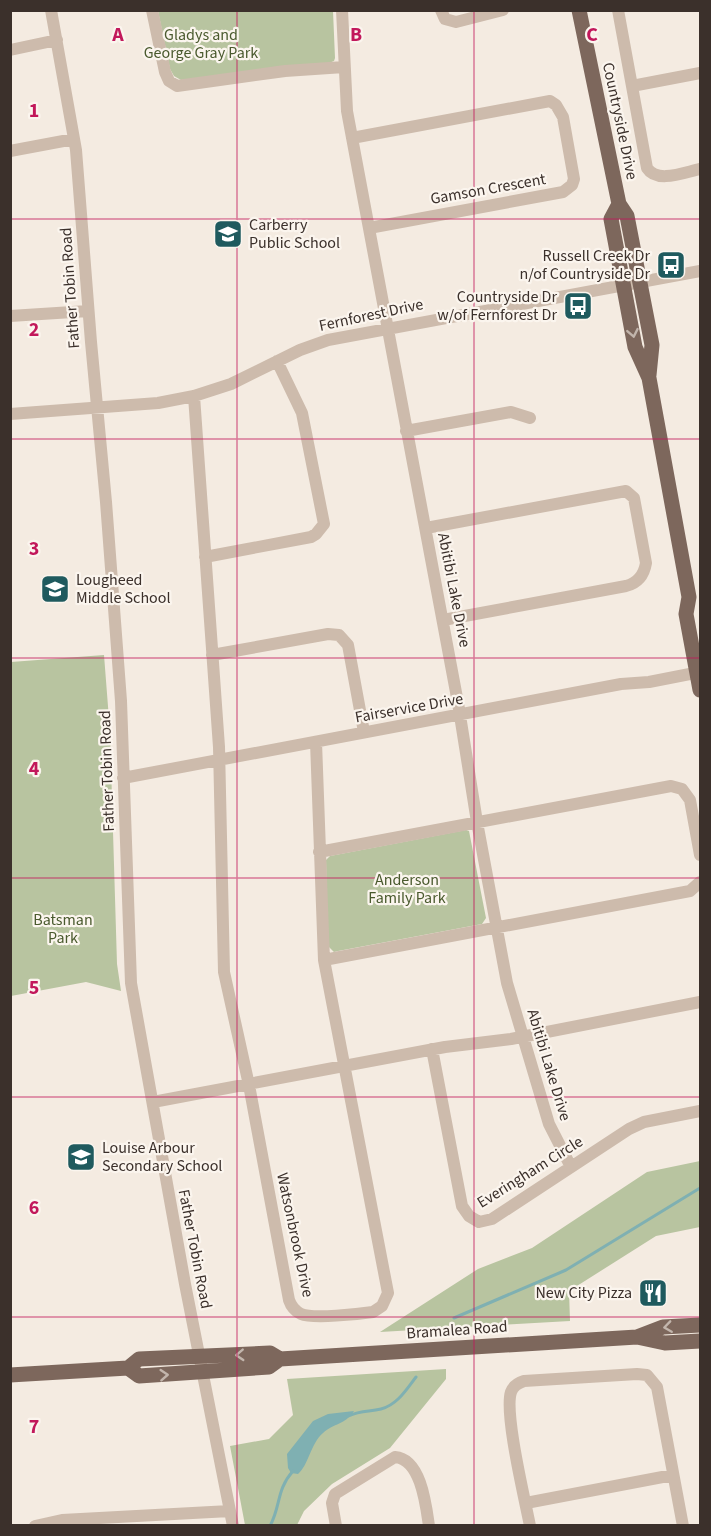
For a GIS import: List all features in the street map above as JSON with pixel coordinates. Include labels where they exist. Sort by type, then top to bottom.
[{"type":"main road","name":"Countryside Drive","points":[[579,10],[619,204],[627,216],[652,345],[649,378]]},
{"type":"main road","name":"Countryside Drive","points":[[619,204],[611,219],[635,347],[649,378],[689,597],[686,614],[699,673],[700,690]]},
{"type":"main road","name":"Countryside Drive","points":[[689,597],[700,612]]},
{"type":"main road","name":"Bramalea Road","points":[[637,1337],[663,1327],[700,1325]]},
{"type":"main road","name":"Bramalea Road","points":[[128,1368],[139,1376],[268,1367],[280,1359],[637,1337],[665,1343],[700,1341]]},
{"type":"main road","name":"Bramalea Road","points":[[10,1375],[128,1368],[139,1359],[270,1353],[280,1359]]},
{"type":"street","name":"Father Tobin Road","points":[[51,10],[74,139],[98,407],[120,690],[130,983],[163,1167],[233,1526]]},
{"type":"street","points":[[152,10],[165,72],[169,81],[177,86],[285,71],[344,67]]},
{"type":"street","name":"Abitibi Lake Drive","points":[[342,10],[347,111],[443,620],[477,822],[511,999],[549,1124],[571,1167]]},
{"type":"street","points":[[441,10],[445,19],[456,22],[503,10]]},
{"type":"street","points":[[618,10],[647,168],[655,176],[700,169]]},
{"type":"street","points":[[10,50],[57,40]]},
{"type":"street","points":[[632,86],[700,73]]},
{"type":"street","name":"Gamson Crescent","points":[[352,138],[550,101],[556,105],[563,117],[574,179],[572,185],[563,192],[369,228]]},
{"type":"street","points":[[10,151],[74,139]]},
{"type":"street","name":"Fernforest Drive","points":[[10,414],[158,402],[194,396],[236,382],[322,342],[700,271]]},
{"type":"street","points":[[10,316],[88,311]]},
{"type":"street","points":[[205,557],[311,537],[324,524],[302,413],[277,361]]},
{"type":"street","name":"Watsonbrook Drive","points":[[194,396],[219,760],[224,972],[249,1085],[291,1306],[299,1313],[310,1316],[373,1312],[386,1300],[388,1286],[378,1245],[324,960],[316,742]]},
{"type":"street","points":[[406,431],[511,412],[530,418]]},
{"type":"street","points":[[426,528],[626,490],[634,498],[646,563],[644,572],[637,581],[626,586],[443,620]]},
{"type":"street","points":[[212,655],[328,634],[339,635],[348,645],[364,732]]},
{"type":"street","name":"Fairservice Drive","points":[[123,778],[621,684],[649,682],[699,673]]},
{"type":"street","points":[[320,852],[676,786],[687,792],[690,800],[700,855]]},
{"type":"street","points":[[324,960],[690,891],[700,882]]},
{"type":"street","points":[[153,1102],[432,1049],[523,1036],[700,1002]]},
{"type":"street","name":"Everingham Circle","points":[[432,1049],[462,1206],[469,1216],[479,1222],[492,1219],[629,1129],[644,1122],[700,1111]]},
{"type":"street","points":[[530,1526],[513,1433],[510,1395],[514,1386],[524,1381],[638,1374],[647,1376],[657,1387],[683,1526]]},
{"type":"street","points":[[336,1526],[332,1503],[335,1494],[395,1457],[406,1461],[416,1475],[423,1493],[429,1526]]},
{"type":"street","points":[[526,1503],[673,1475]]},
{"type":"street","points":[[35,1526],[62,1520],[230,1511]]},
{"type":"street","points":[[109,1526],[123,1516]]},
{"type":"green space","name":"Gladys and George Gray Park","points":[[158,11],[333,11],[335,58],[329,63],[181,80],[174,76],[170,69]]},
{"type":"green space","name":"Batsman Park","points":[[104,655],[110,732],[117,964],[121,991],[86,982],[11,996],[11,662]]},
{"type":"green space","name":"Anderson Family Park","points":[[469,831],[486,918],[482,924],[334,952],[328,946],[326,860],[330,856]]},
{"type":"green space","points":[[700,1161],[700,1227],[656,1236],[569,1291],[570,1321],[380,1332],[478,1269],[532,1248],[647,1172]]},
{"type":"green space","points":[[446,1369],[446,1379],[390,1448],[332,1484],[304,1511],[297,1525],[245,1525],[230,1446],[269,1439],[293,1415],[287,1379]]},
{"type":"water","points":[[354,1411],[347,1419],[323,1433],[315,1442],[298,1474],[291,1473],[288,1468],[287,1454],[313,1421],[328,1414]]},
{"type":"waterway","points":[[454,1318],[566,1270],[700,1188]]},
{"type":"waterway","points":[[348,1416],[387,1407],[401,1396],[416,1377]]},
{"type":"waterway","points":[[270,1526],[281,1491],[293,1471]]},
{"type":"place","name":"Carberry Public School","points":[[228,234]]},
{"type":"place","name":"Russell Creek Dr n/of Countryside Dr","points":[[671,265]]},
{"type":"place","name":"Countryside Dr w/of Fernforest Dr","points":[[578,306]]},
{"type":"place","name":"Lougheed Middle School","points":[[55,589]]},
{"type":"place","name":"Louise Arbour Secondary School","points":[[81,1157]]},
{"type":"place","name":"New City Pizza","points":[[653,1293]]}]
